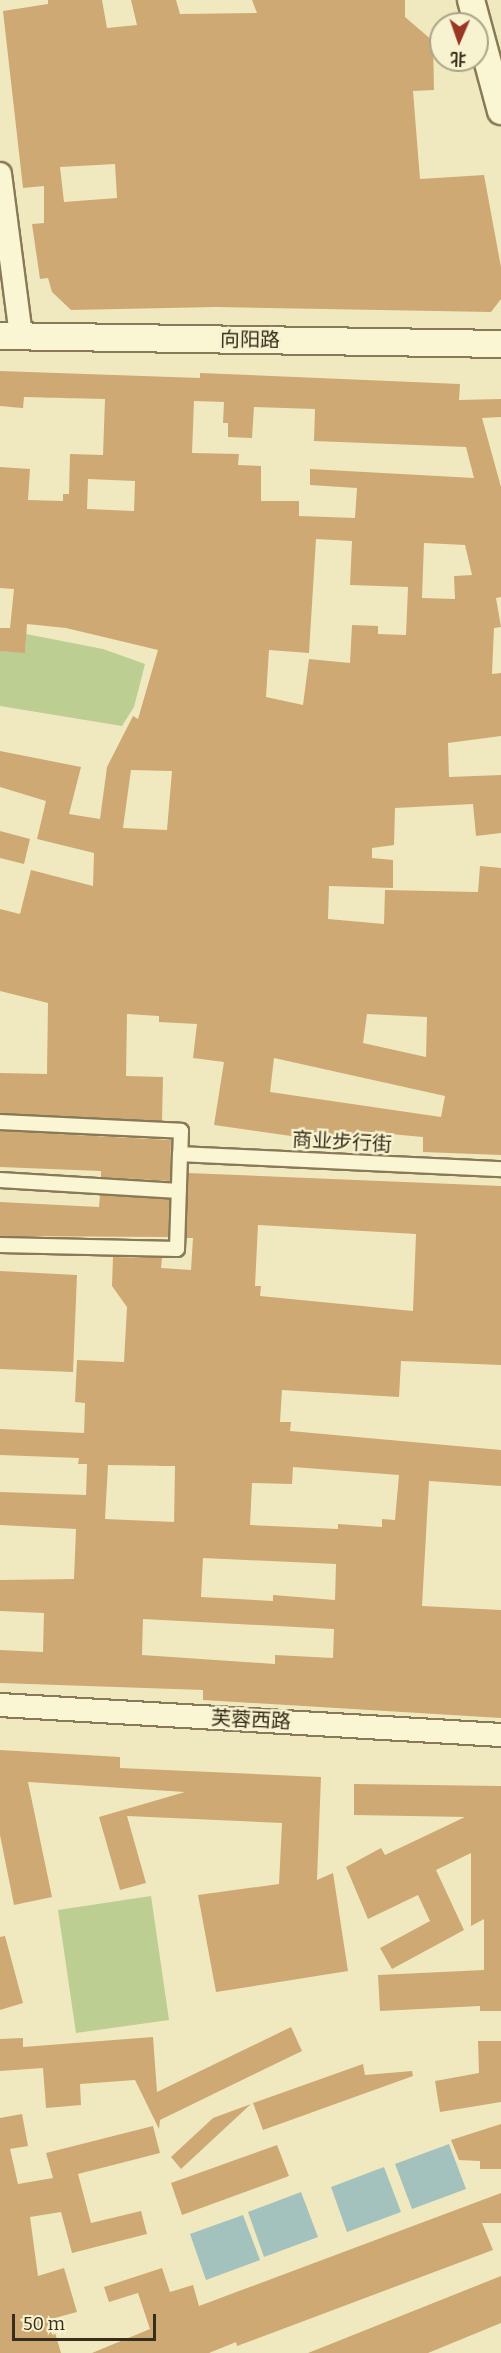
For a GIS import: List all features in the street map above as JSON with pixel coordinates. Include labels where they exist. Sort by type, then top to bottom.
[{"type":"main road","points":[[471,0],[501,111]]},
{"type":"main road","name":"向阳路","points":[[10,336],[501,344]]},
{"type":"street","points":[[0,174],[10,336]]},
{"type":"street","points":[[0,1122],[181,1131],[177,1249],[0,1245]]},
{"type":"street","name":"商业步行街","points":[[180,1154],[501,1169]]},
{"type":"street","points":[[0,1180],[179,1191]]},
{"type":"street","name":"芙蓉西路","points":[[0,1705],[501,1735]]},
{"type":"green space","points":[[26,634],[103,649],[145,664],[134,707],[122,726],[0,706],[0,651],[25,652]]},
{"type":"green space","points":[[151,1896],[169,2020],[76,2033],[58,1910]]},
{"type":"water","points":[[449,2144],[466,2189],[412,2209],[395,2164]]},
{"type":"water","points":[[384,2167],[401,2212],[347,2232],[331,2187]]},
{"type":"water","points":[[301,2192],[318,2237],[264,2257],[248,2212]]},
{"type":"water","points":[[243,2215],[260,2260],[206,2280],[190,2234]]},
{"type":"building","points":[[48,0],[102,0],[107,28],[137,25],[131,0],[176,0],[180,14],[257,13],[252,0],[405,0],[405,17],[429,38],[429,72],[434,72],[434,90],[413,91],[420,179],[484,175],[501,267],[501,299],[491,312],[216,307],[71,310],[52,292],[48,278],[40,279],[32,224],[44,223],[44,186],[23,188],[3,11],[48,4]],"holes":[[[115,164],[117,198],[64,202],[60,167]]]},
{"type":"building","points":[[0,371],[200,378],[200,373],[460,384],[459,400],[501,399],[501,417],[482,418],[501,487],[501,597],[496,598],[501,627],[494,628],[492,674],[501,673],[501,736],[448,743],[449,777],[501,775],[501,833],[476,836],[473,804],[395,808],[394,845],[372,848],[372,858],[393,860],[393,888],[329,886],[328,919],[384,924],[385,890],[478,892],[480,866],[501,868],[501,1155],[423,1152],[423,1137],[357,1131],[355,1145],[214,1125],[224,1062],[193,1058],[197,1024],[159,1022],[159,1016],[127,1014],[126,1076],[163,1077],[162,1121],[0,1113],[0,1073],[47,1074],[48,1003],[0,991],[0,909],[20,914],[31,870],[93,886],[94,853],[37,839],[46,801],[0,787],[0,751],[81,767],[69,814],[100,819],[107,767],[133,716],[138,719],[158,650],[66,628],[27,624],[25,653],[0,651],[0,628],[10,628],[14,589],[0,588],[0,467],[30,469],[28,500],[63,501],[63,494],[69,494],[70,454],[103,455],[105,399],[24,397],[23,408],[0,406]],"holes":[[[194,401],[224,402],[223,423],[228,423],[228,437],[252,438],[254,407],[315,409],[314,441],[466,447],[474,478],[310,469],[310,485],[357,488],[355,518],[299,516],[299,501],[261,501],[261,466],[238,465],[239,454],[192,453]],[[88,479],[135,481],[134,511],[87,509]],[[316,539],[352,541],[350,585],[408,587],[406,635],[378,634],[378,626],[352,625],[350,663],[309,659],[303,705],[266,697],[269,650],[309,653]],[[424,543],[465,545],[472,575],[454,576],[455,599],[422,598]],[[131,770],[172,771],[167,830],[123,828]],[[367,1014],[427,1017],[426,1057],[363,1043]],[[274,1058],[445,1096],[441,1117],[270,1092]]]},
{"type":"building","points":[[0,831],[30,839],[24,864],[0,858]]},
{"type":"building","points":[[0,1131],[171,1140],[170,1181],[101,1177],[101,1171],[0,1167]]},
{"type":"building","points":[[188,1173],[501,1186],[501,1365],[401,1361],[399,1397],[282,1390],[280,1422],[291,1422],[290,1431],[501,1450],[501,1486],[429,1481],[422,1606],[501,1610],[501,1718],[203,1700],[203,1690],[0,1683],[0,1650],[43,1652],[44,1613],[0,1611],[0,1580],[74,1579],[76,1529],[0,1525],[0,1492],[86,1495],[87,1464],[78,1464],[79,1458],[0,1455],[0,1429],[84,1433],[85,1403],[75,1402],[77,1360],[124,1362],[127,1307],[112,1286],[113,1257],[162,1258],[161,1268],[191,1270],[193,1238],[186,1238]],"holes":[[[258,1225],[416,1234],[413,1311],[260,1296],[261,1286],[255,1286]],[[108,1465],[175,1466],[174,1522],[105,1519]],[[293,1467],[399,1475],[395,1520],[382,1519],[382,1527],[338,1524],[338,1529],[250,1525],[252,1483],[292,1484]],[[203,1558],[336,1564],[335,1600],[273,1595],[273,1601],[201,1597]],[[143,1619],[334,1629],[333,1658],[275,1655],[275,1664],[142,1655]]]},
{"type":"building","points":[[100,1195],[170,1199],[168,1237],[0,1236],[0,1202],[99,1207]]},
{"type":"building","points":[[0,1271],[77,1275],[73,1372],[0,1369]]},
{"type":"building","points":[[0,1750],[120,1757],[120,1768],[321,1777],[317,1880],[333,1873],[348,1971],[216,1992],[198,1895],[279,1884],[282,1823],[127,1816],[146,1883],[120,1890],[99,1817],[185,1792],[28,1782],[52,1897],[14,1905],[0,1835]]},
{"type":"building","points":[[354,1784],[501,1786],[501,2011],[480,2011],[480,2006],[380,2011],[378,1975],[484,1970],[484,1919],[471,1926],[471,1853],[436,1870],[464,1930],[392,1969],[380,1948],[430,1921],[418,1895],[368,1919],[346,1867],[381,1848],[385,1855],[465,1817],[354,1815]]},
{"type":"building","points":[[5,1936],[23,2003],[0,2010],[0,1937]]},
{"type":"building","points":[[291,2027],[302,2051],[160,2120],[159,2129],[135,2080],[80,2084],[81,2105],[46,2108],[43,2068],[0,2071],[0,2039],[23,2038],[23,2047],[153,2037],[157,2092]]},
{"type":"building","points":[[478,2041],[501,2041],[501,2102],[440,2112],[435,2081],[479,2073]]},
{"type":"building","points":[[363,2064],[365,2075],[412,2071],[413,2076],[263,2130],[253,2103]]},
{"type":"building","points":[[251,2104],[181,2169],[171,2157],[213,2118]]},
{"type":"building","points":[[22,2114],[28,2146],[10,2149],[18,2184],[53,2178],[46,2153],[153,2126],[160,2153],[78,2174],[91,2223],[141,2211],[147,2234],[72,2253],[61,2212],[30,2217],[38,2276],[64,2268],[77,2312],[51,2319],[61,2353],[0,2353],[0,2118]]},
{"type":"building","points":[[501,2124],[501,2169],[480,2169],[480,2161],[459,2160],[451,2140]]},
{"type":"building","points":[[277,2145],[289,2176],[182,2215],[171,2183]]},
{"type":"building","points":[[501,2193],[501,2223],[482,2223],[493,2250],[237,2346],[236,2342],[209,2353],[92,2353],[150,2329],[138,2293],[109,2302],[104,2287],[162,2268],[170,2292],[193,2285],[199,2306]]},
{"type":"building","points":[[501,2276],[501,2323],[428,2353],[308,2353]]}]
